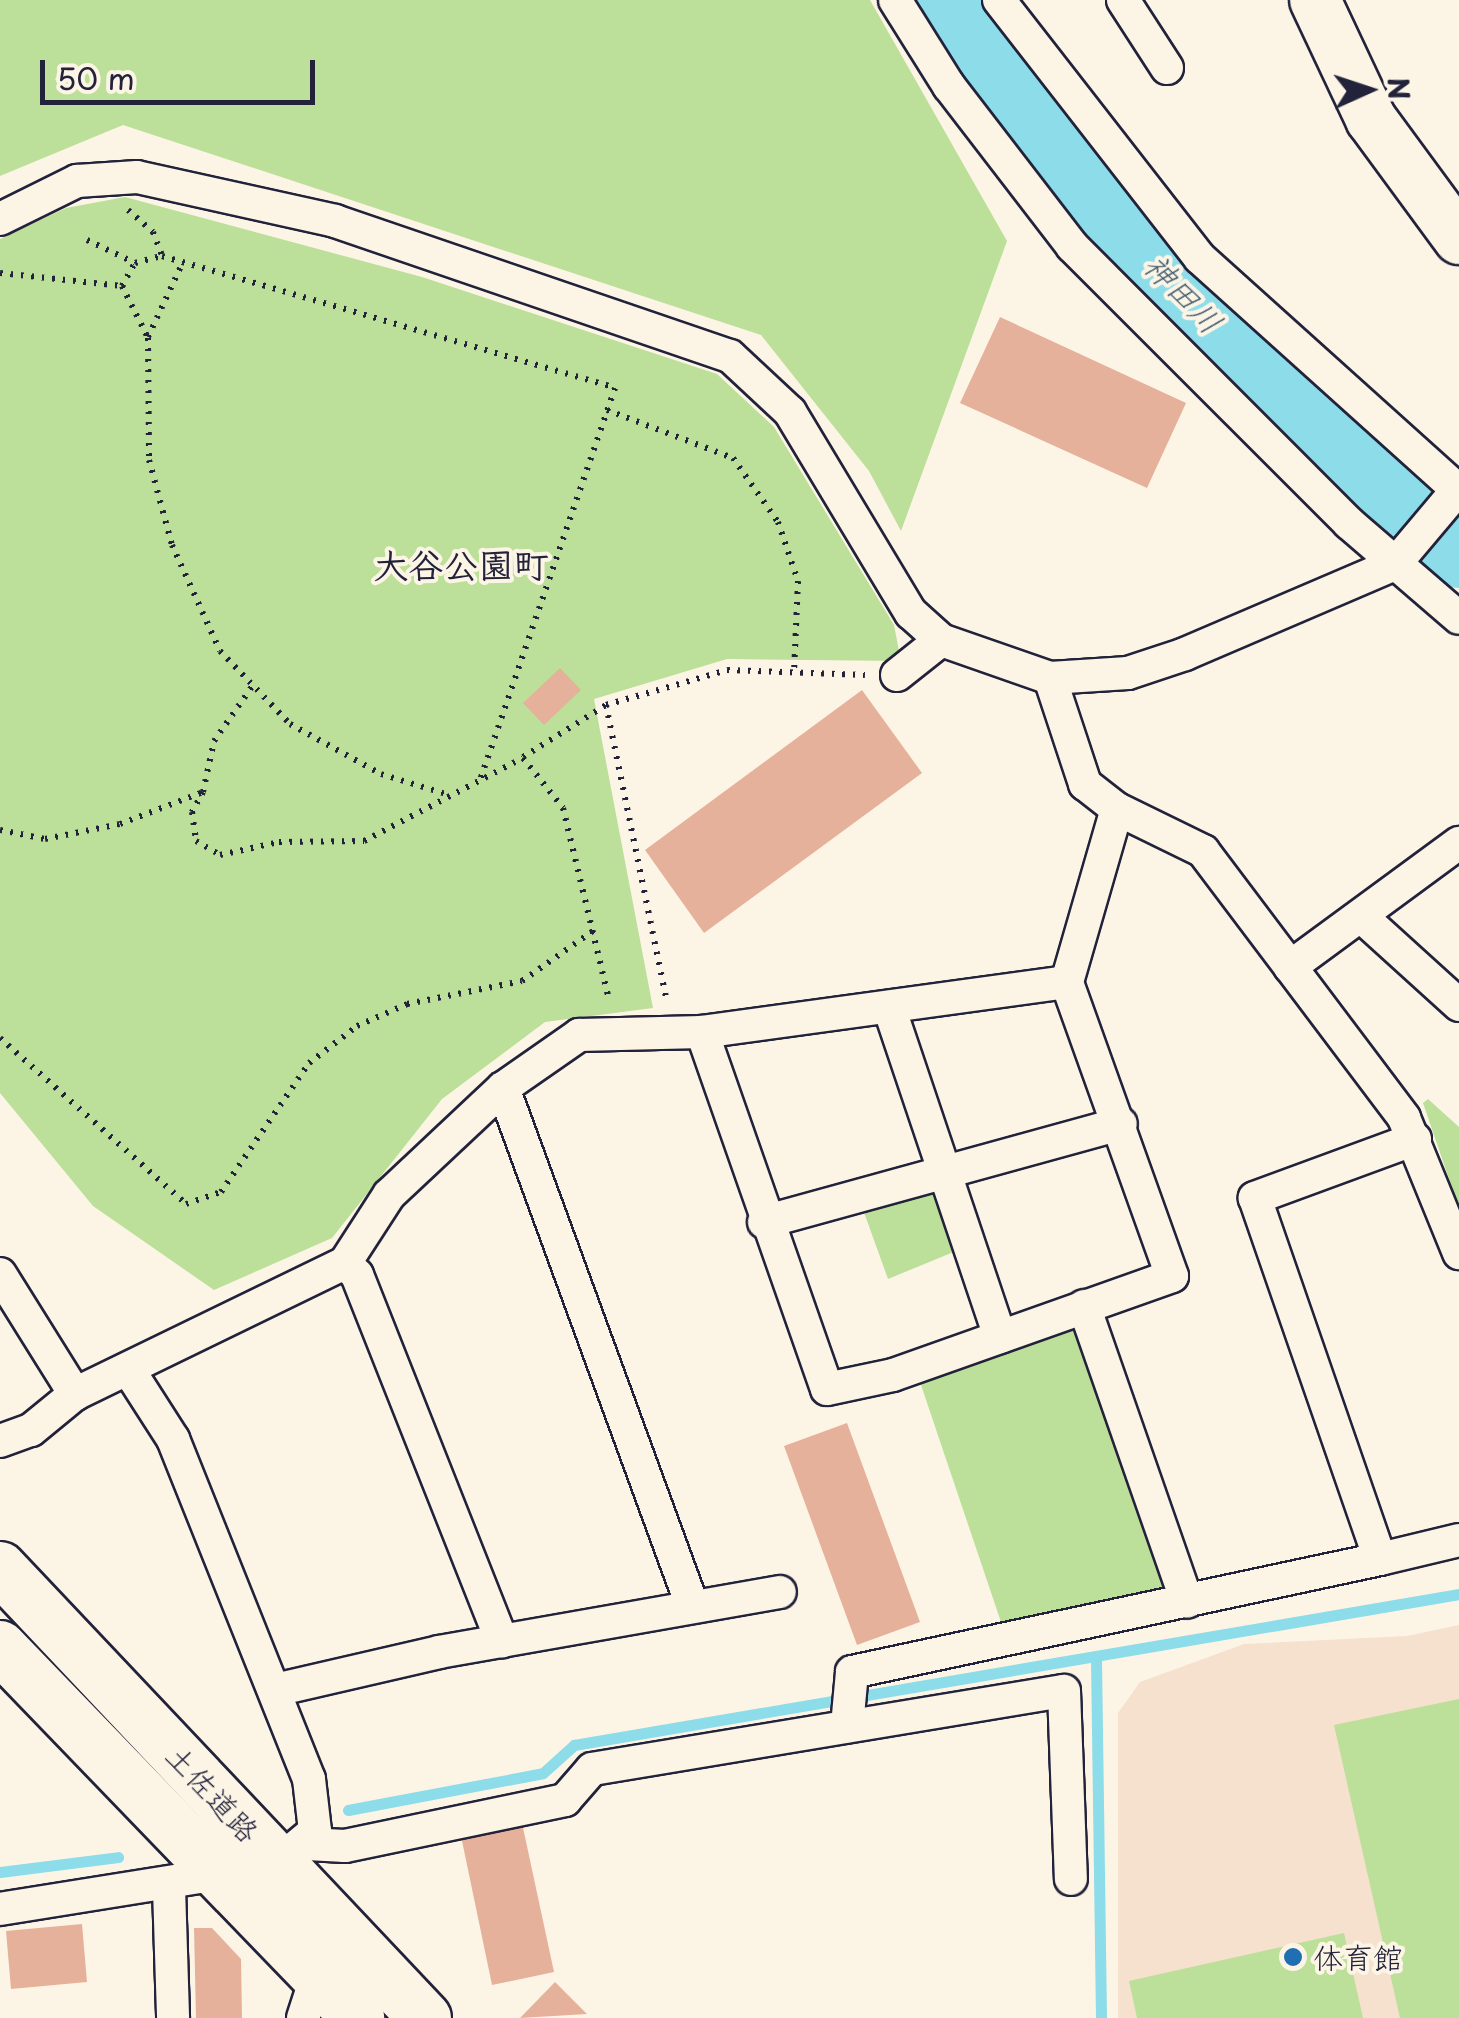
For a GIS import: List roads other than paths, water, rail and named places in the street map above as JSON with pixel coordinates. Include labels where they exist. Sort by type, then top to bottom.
[{"type":"highway","name":"土佐道路","points":[[0,1568],[290,1850],[425,2018]]},
{"type":"highway","name":"土佐道路","points":[[0,1647],[221,1876],[310,1997],[358,2018]]},
{"type":"main road","points":[[1315,0],[1372,119],[1459,239]]},
{"type":"street","points":[[896,0],[949,86],[1072,246],[1459,618]]},
{"type":"street","points":[[0,218],[78,180],[137,177],[335,221],[730,356],[790,412],[911,612],[941,640],[1050,678],[1128,673],[1185,654],[1399,560],[1457,492],[1200,258],[1000,0]]},
{"type":"street","points":[[1122,0],[1167,68]]},
{"type":"street","points":[[896,675],[941,640]]},
{"type":"street","points":[[1050,678],[1085,784],[1116,809],[1203,851],[1415,1139],[1459,1253]]},
{"type":"street","points":[[688,1032],[827,1389],[893,1375],[1172,1276],[1122,1124],[1067,982],[1116,809]]},
{"type":"street","points":[[1290,967],[1459,843]]},
{"type":"street","points":[[1362,917],[1459,1005]]},
{"type":"street","points":[[0,1441],[31,1430],[75,1394],[130,1372],[345,1263],[389,1195],[503,1088],[579,1035],[688,1032],[1067,982]]},
{"type":"street","points":[[889,1007],[1000,1336]]},
{"type":"street","points":[[503,1088],[692,1605]]},
{"type":"street","points":[[764,1222],[1122,1124]]},
{"type":"street","points":[[1380,1559],[1255,1198],[1415,1139]]},
{"type":"street","points":[[345,1263],[357,1275],[502,1640]]},
{"type":"street","points":[[0,1274],[75,1394]]},
{"type":"street","points":[[1084,1306],[1188,1602]]},
{"type":"street","points":[[130,1372],[173,1439],[310,1779],[315,1831],[290,1850]]},
{"type":"street","points":[[848,1708],[852,1672],[1459,1540]]},
{"type":"street","points":[[275,1690],[502,1640],[780,1592]]},
{"type":"street","points":[[0,1908],[169,1888],[221,1876],[290,1850],[345,1846],[565,1800],[592,1769],[848,1708],[1064,1691],[1071,1878]]},
{"type":"street","points":[[169,1888],[173,2018]]},
{"type":"waterway","name":"神田川","points":[[942,0],[1078,182],[1294,408],[1459,555]]},
{"type":"waterway","points":[[348,1810],[543,1773],[574,1745],[1459,1594]]},
{"type":"waterway","points":[[1096,1659],[1101,2018]]},
{"type":"waterway","points":[[0,1872],[118,1857]]},
{"type":"place","name":"体育館","points":[[1293,1957]]},
{"type":"district","name":"大谷公園町","points":[[461,564]]}]
